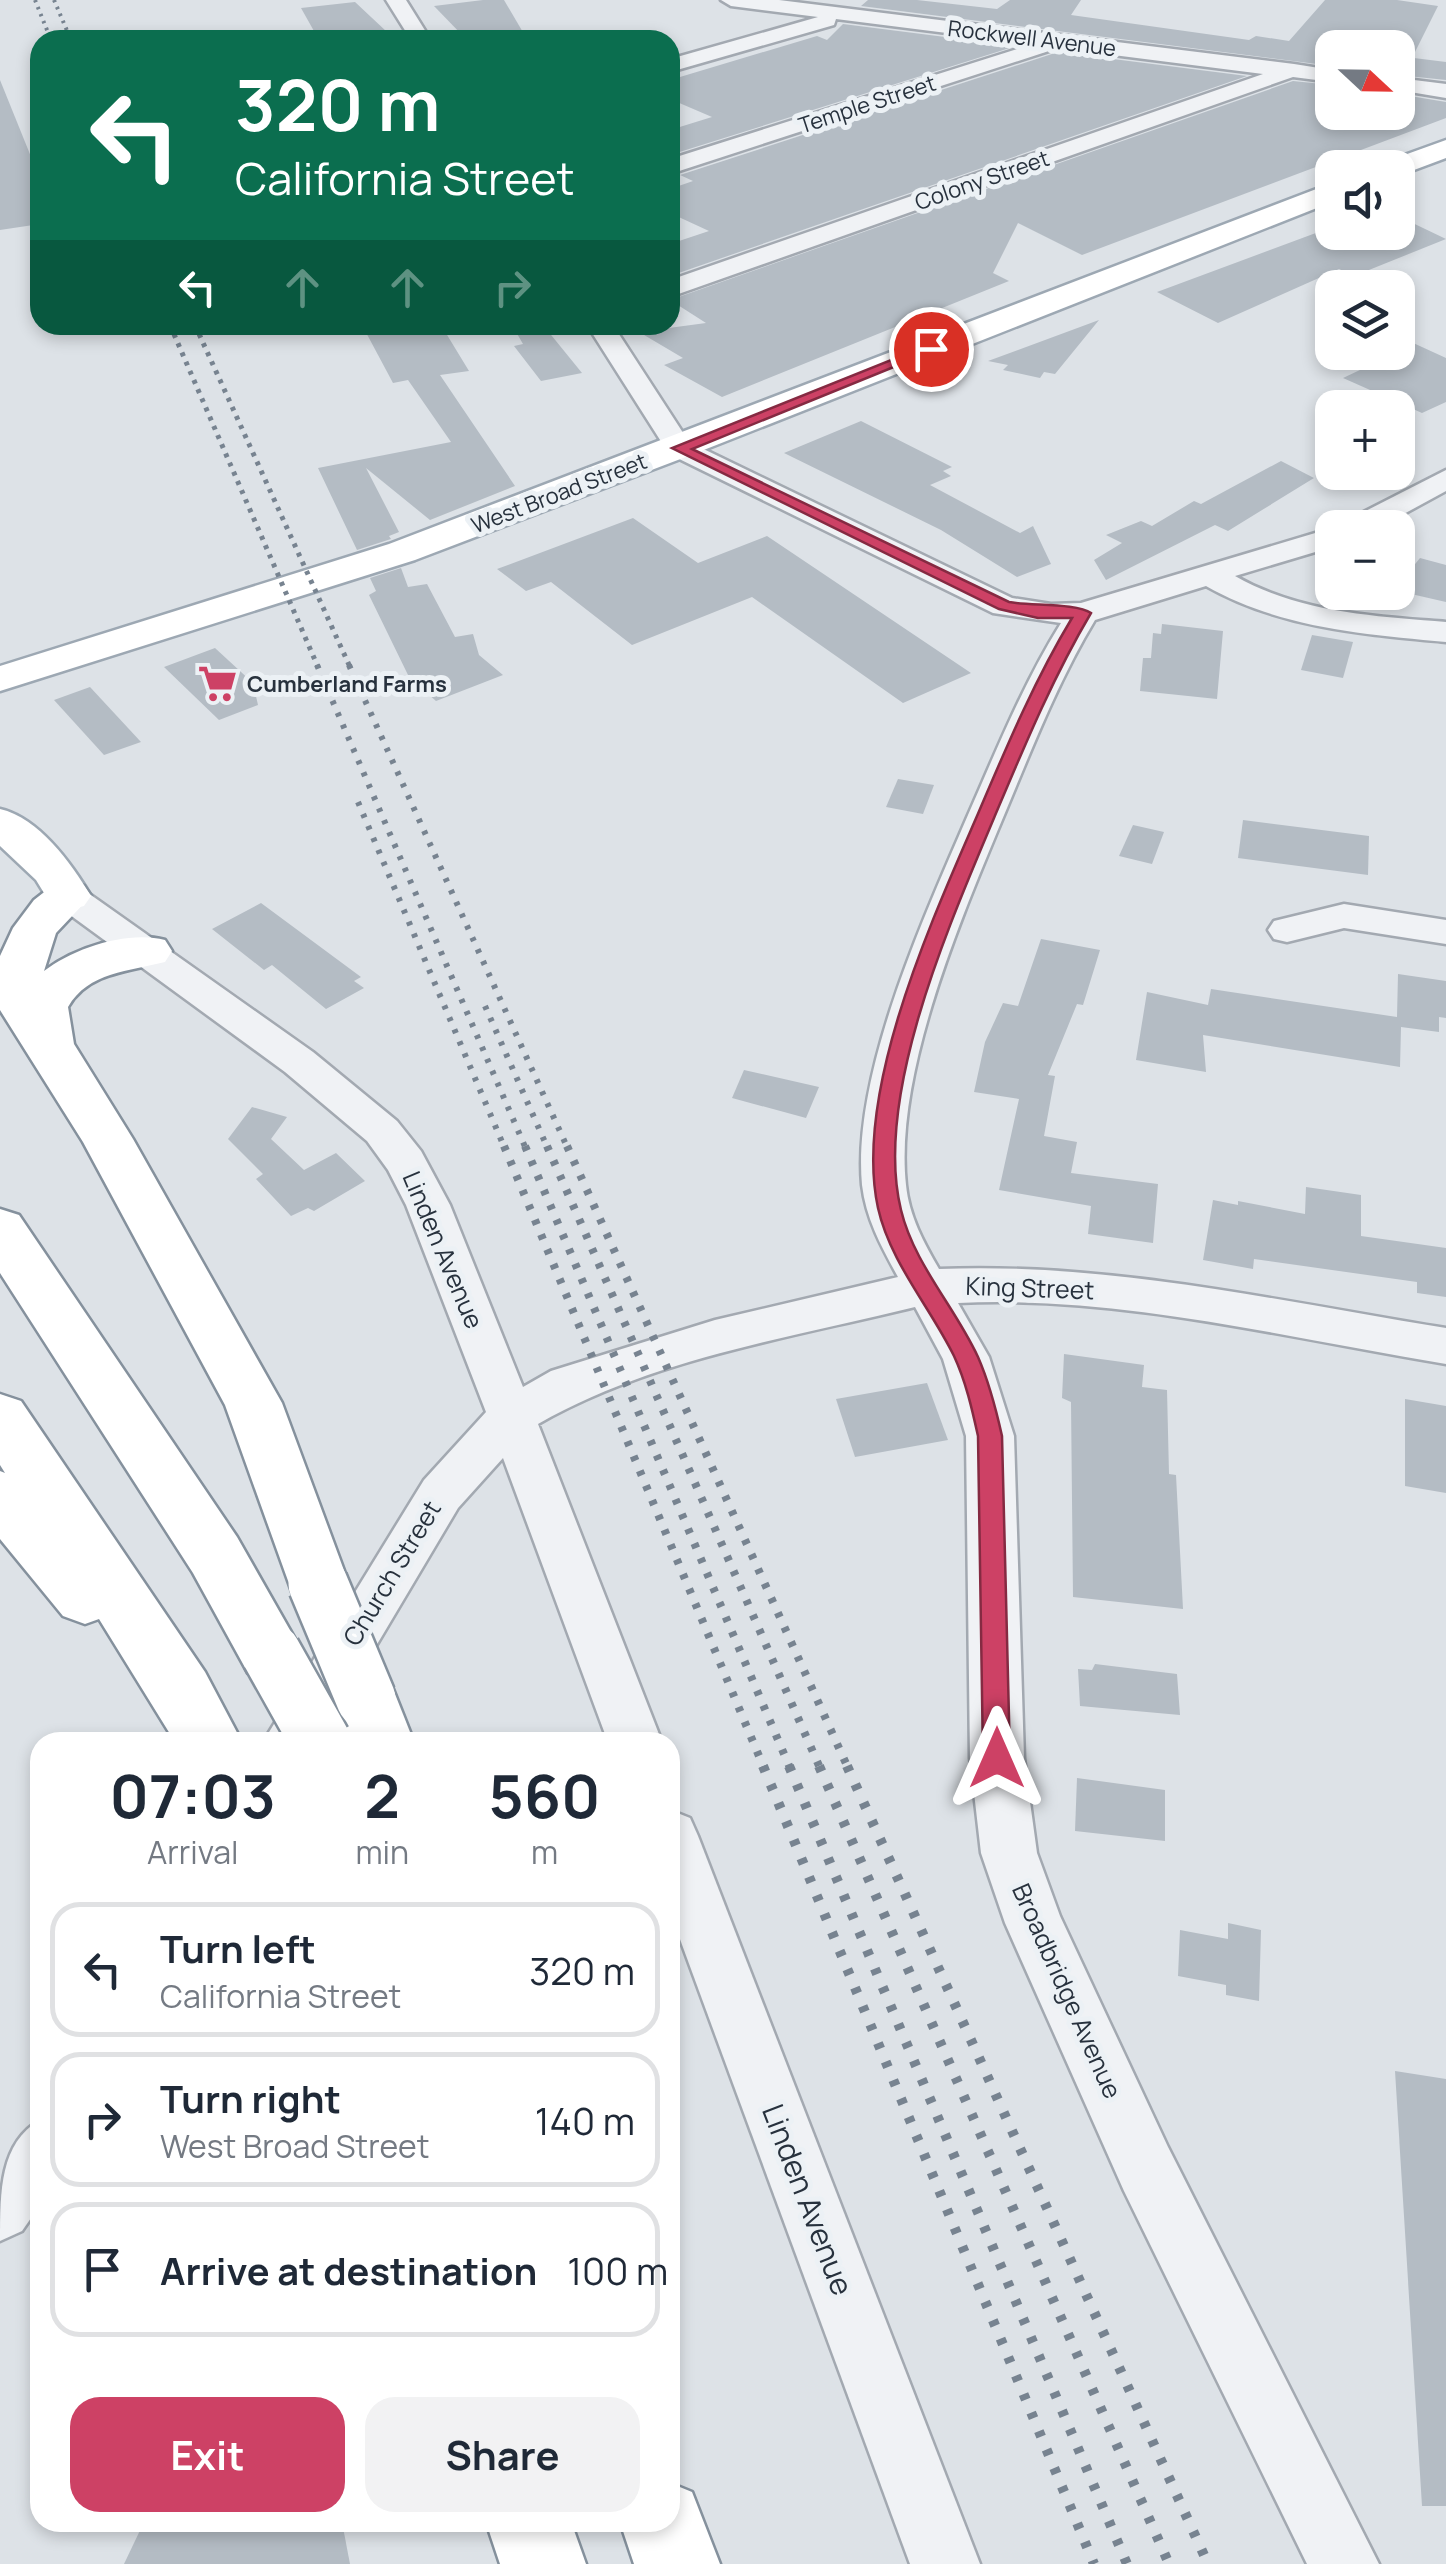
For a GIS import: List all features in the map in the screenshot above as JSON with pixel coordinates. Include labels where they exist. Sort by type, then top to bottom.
[{"type":"main road","points":[[1415,160],[1446,148]]},
{"type":"main road","name":"West Broad Street","points":[[0,679],[402,552],[680,448],[1315,199]]},
{"type":"main road","name":"Linden Avenue","points":[[0,822],[54,872],[68,896]]},
{"type":"main road","name":"Linden Avenue","points":[[0,862],[33,884],[68,896]]},
{"type":"main road","points":[[50,1044],[23,1024],[11,987],[18,955],[36,921],[68,896]]},
{"type":"main road","points":[[148,951],[86,965],[59,984],[44,1007],[50,1044],[254,1404],[318,1584],[374,1721]]},
{"type":"main road","points":[[0,1229],[204,1538],[314,1732]]},
{"type":"main road","points":[[0,1417],[182,1692],[203,1732]]},
{"type":"main road","points":[[0,1496],[200,1732]]},
{"type":"main road","points":[[531,2532],[542,2564]]},
{"type":"main road","points":[[666,2532],[677,2564]]},
{"type":"street","points":[[396,0],[415,30]]},
{"type":"street","name":"Rockwell Avenue","points":[[731,0],[1315,73]]},
{"type":"street","points":[[680,63],[847,15]]},
{"type":"street","name":"Temple Street","points":[[680,163],[1064,41]]},
{"type":"street","name":"Colony Street","points":[[680,285],[1294,70]]},
{"type":"street","points":[[1415,86],[1446,91]]},
{"type":"street","points":[[607,335],[680,448],[1004,606],[1038,613],[1083,613],[1315,542]]},
{"type":"street","points":[[1389,510],[1446,479]]},
{"type":"street","points":[[1210,576],[1241,595],[1278,610],[1446,632]]},
{"type":"street","name":"Broadbridge Avenue","points":[[1083,613],[1046,674],[941,922],[892,1080],[885,1120],[884,1184],[899,1239],[966,1356],[990,1436],[1000,1806],[1020,1888],[1146,2169],[1344,2564]]},
{"type":"street","name":"Linden Avenue","points":[[68,896],[299,1062],[357,1108],[395,1146],[428,1204],[631,1732]]},
{"type":"street","points":[[1287,930],[1344,916],[1446,932]]},
{"type":"street","name":"King Street","points":[[511,1416],[568,1384],[715,1338],[927,1286],[1016,1283],[1090,1288],[1446,1346]]},
{"type":"street","name":"Church Street","points":[[295,1732],[441,1494],[511,1416]]},
{"type":"street","name":"Linden Avenue","points":[[680,1862],[945,2564]]},
{"type":"street","points":[[0,2209],[30,2165]]},
{"type":"building","points":[[504,0],[522,30],[457,30],[434,6]]},
{"type":"building","points":[[868,0],[917,0],[997,9],[1010,0],[1081,0],[1071,15],[1249,40],[1256,36],[1289,41],[1325,0],[1397,0],[1438,6],[1415,52],[1415,30],[1315,30],[1315,64],[861,6]]},
{"type":"building","points":[[355,2],[385,30],[313,30],[301,8]]},
{"type":"building","points":[[843,24],[1016,46],[680,152],[680,127],[712,117],[680,103],[680,77],[817,36],[827,40]]},
{"type":"building","points":[[1058,52],[1247,76],[680,273],[680,241],[709,231],[680,218],[680,186],[693,181],[680,175]]},
{"type":"building","points":[[1415,58],[1446,62],[1446,80],[1415,77]]},
{"type":"building","points":[[0,80],[30,154],[30,226],[0,230]]},
{"type":"building","points":[[1293,81],[1315,83],[1315,130],[1414,130],[1361,150],[1315,150],[1315,167],[1082,255],[1018,223],[993,273],[1009,281],[722,397],[664,365],[683,358],[644,335],[680,335],[680,326],[706,323],[680,306],[680,296]]},
{"type":"building","points":[[1415,97],[1446,102],[1446,118],[1415,130]]},
{"type":"building","points":[[1415,224],[1446,239],[1369,270],[1315,270],[1315,280],[1218,323],[1157,292],[1315,233],[1315,250],[1415,250]]},
{"type":"building","points":[[1099,320],[1055,374],[1044,372],[1040,378],[1003,370],[1008,365],[988,361]]},
{"type":"building","points":[[367,335],[447,335],[469,371],[440,375],[515,486],[430,520],[366,468],[399,532],[389,536],[391,539],[357,550],[318,468],[451,442],[408,380],[393,383]]},
{"type":"building","points":[[518,335],[551,335],[582,373],[541,381],[514,346],[523,344]]},
{"type":"building","points":[[1415,344],[1446,358],[1446,402],[1422,413],[1415,410],[1415,390],[1370,390],[1343,378],[1360,370],[1415,370]]},
{"type":"building","points":[[861,421],[952,467],[943,471],[951,476],[930,485],[1020,533],[1033,526],[1051,564],[1017,577],[941,530],[784,453]]},
{"type":"building","points":[[1281,461],[1314,478],[1228,531],[1215,525],[1106,580],[1094,560],[1122,543],[1106,535],[1141,521],[1152,526],[1194,501],[1201,504]]},
{"type":"building","points":[[633,518],[698,563],[767,536],[971,673],[903,703],[752,597],[632,645],[551,582],[526,591],[497,569]]},
{"type":"building","points":[[1420,558],[1446,565],[1446,602],[1415,595],[1415,564]]},
{"type":"building","points":[[401,568],[408,587],[427,584],[455,637],[473,634],[479,655],[503,675],[436,701],[409,677],[369,595],[376,591],[370,578]]},
{"type":"building","points":[[1162,624],[1223,631],[1217,699],[1140,691],[1143,658],[1151,658],[1153,633],[1161,634]]},
{"type":"building","points":[[1312,635],[1353,642],[1343,678],[1301,670]]},
{"type":"building","name":"Cumberland Farms","points":[[215,648],[253,683],[258,705],[219,720],[164,667]]},
{"type":"building","points":[[90,687],[141,742],[104,755],[54,700]]},
{"type":"building","points":[[898,779],[934,785],[923,814],[886,807]]},
{"type":"building","points":[[1243,820],[1369,836],[1368,875],[1238,858]]},
{"type":"building","points":[[1133,825],[1164,832],[1152,864],[1119,856]]},
{"type":"building","points":[[261,903],[361,977],[354,981],[364,988],[326,1009],[272,965],[264,970],[212,929]]},
{"type":"building","points":[[1041,939],[1100,950],[1083,1005],[1077,1004],[1048,1075],[1055,1076],[1044,1136],[1077,1142],[1071,1173],[1158,1184],[1153,1243],[1088,1234],[1091,1206],[999,1190],[1019,1099],[974,1092],[985,1042],[1003,1003],[1018,1006]]},
{"type":"building","points":[[1398,974],[1446,981],[1446,1018],[1439,1017],[1439,1032],[1401,1027],[1400,1067],[1203,1035],[1206,1072],[1136,1060],[1147,992],[1208,1005],[1211,989],[1397,1017]]},
{"type":"building","points":[[744,1070],[819,1087],[806,1118],[732,1098]]},
{"type":"building","points":[[252,1107],[287,1117],[271,1139],[304,1170],[336,1153],[365,1181],[314,1211],[308,1208],[291,1216],[256,1179],[263,1174],[228,1139]]},
{"type":"building","points":[[1306,1187],[1361,1195],[1361,1236],[1446,1248],[1446,1297],[1417,1293],[1417,1282],[1254,1259],[1253,1269],[1203,1260],[1213,1200],[1305,1214]]},
{"type":"building","points":[[1064,1354],[1144,1365],[1142,1387],[1167,1390],[1169,1474],[1176,1475],[1183,1609],[1073,1597],[1071,1402],[1062,1398]]},
{"type":"building","points":[[927,1383],[948,1440],[855,1457],[836,1399]]},
{"type":"building","points":[[1405,1399],[1446,1406],[1446,1493],[1405,1486]]},
{"type":"building","points":[[1095,1664],[1177,1674],[1180,1715],[1080,1706],[1078,1669],[1092,1670]]},
{"type":"building","points":[[1077,1778],[1165,1790],[1165,1841],[1075,1831]]},
{"type":"building","points":[[1228,1923],[1261,1930],[1259,2001],[1226,1995],[1226,1985],[1178,1976],[1180,1930],[1228,1939]]},
{"type":"building","points":[[1395,2071],[1446,2079],[1446,2506],[1422,2506]]},
{"type":"building","points":[[139,2532],[344,2532],[350,2564],[124,2564]]},
{"type":"railway","points":[[35,0],[47,30]]},
{"type":"railway","points":[[54,0],[67,30]]},
{"type":"railway","points":[[174,335],[318,667]]},
{"type":"railway","points":[[200,335],[350,667]]},
{"type":"railway","points":[[317,665],[526,1149]]},
{"type":"railway","points":[[349,665],[568,1149]]},
{"type":"railway","points":[[358,802],[505,1149]]},
{"type":"railway","points":[[485,1006],[548,1149]]},
{"type":"railway","points":[[504,1146],[764,1768]]},
{"type":"railway","points":[[525,1146],[790,1768]]},
{"type":"railway","points":[[547,1146],[820,1768]]},
{"type":"railway","points":[[567,1146],[848,1768]]},
{"type":"railway","points":[[763,1766],[1094,2564]]},
{"type":"railway","points":[[789,1766],[1127,2564]]},
{"type":"railway","points":[[819,1766],[1169,2564]]},
{"type":"railway","points":[[847,1766],[1208,2564]]},
{"type":"place","name":"Cumberland Farms","points":[[217,684]]},
{"type":"route","points":[[931,349],[680,448],[1004,606],[1038,613],[1083,613],[1046,674],[941,922],[892,1080],[885,1120],[884,1184],[890,1213],[899,1239],[966,1356],[990,1436],[997,1758]]}]
